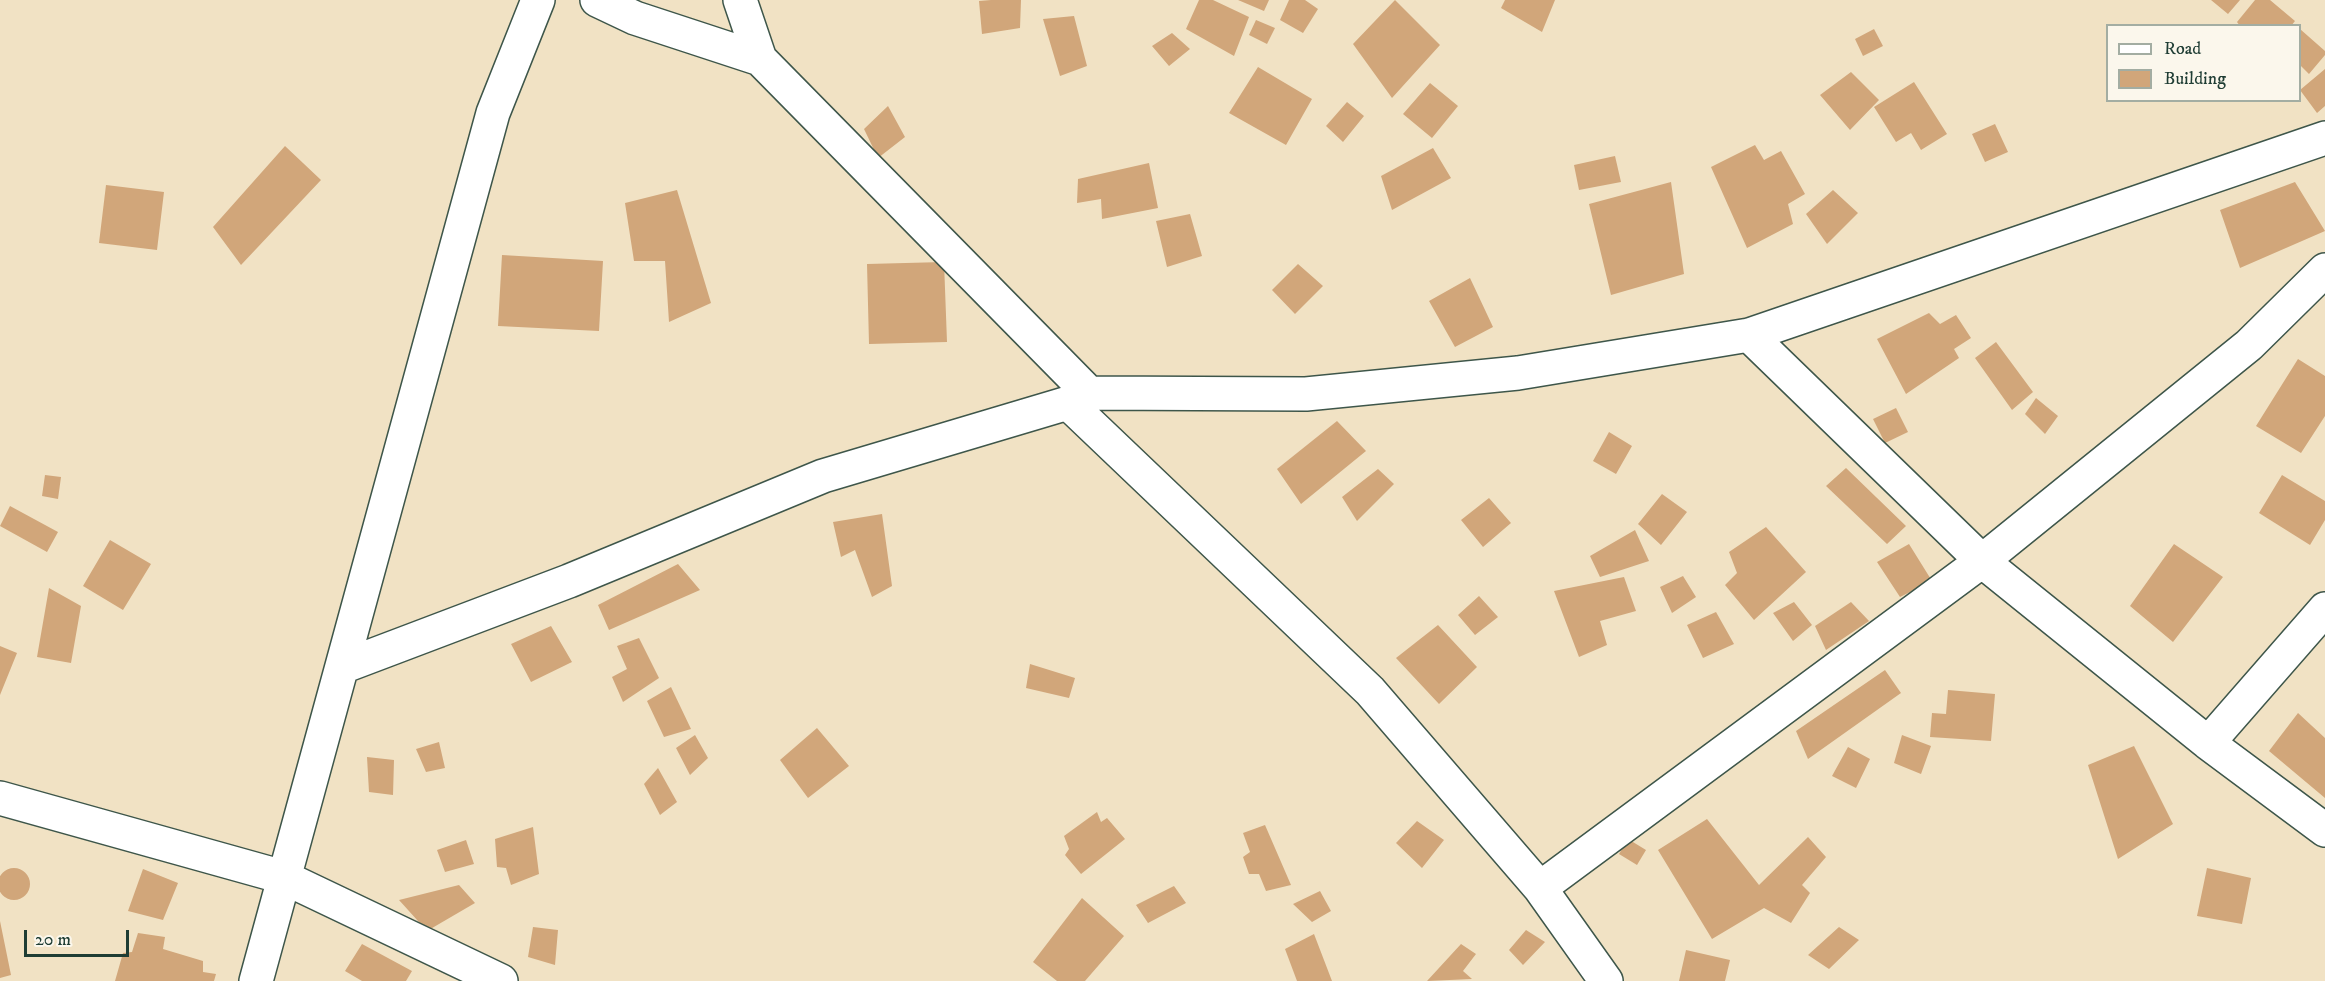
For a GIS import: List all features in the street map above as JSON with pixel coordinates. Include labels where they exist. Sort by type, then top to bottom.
[{"type":"street","points":[[256,981],[493,113],[538,0]]},
{"type":"street","points":[[597,0],[635,18],[760,59]]},
{"type":"street","points":[[740,0],[760,59],[1079,398],[1370,691],[1540,888],[1606,981]]},
{"type":"street","points":[[342,668],[569,581],[823,476],[1079,398],[1306,394],[1518,373],[1749,335],[2325,138]]},
{"type":"street","points":[[1540,888],[1982,561],[2249,345],[2325,270]]},
{"type":"street","points":[[1749,335],[1982,561],[2208,743],[2325,830]]},
{"type":"street","points":[[2208,743],[2325,609]]},
{"type":"street","points":[[0,798],[283,877],[501,981]]},
{"type":"building","points":[[1021,0],[1020,28],[982,34],[979,1]]},
{"type":"building","points":[[1199,0],[1213,0],[1249,17],[1234,56],[1186,29]]},
{"type":"building","points":[[1238,0],[1269,0],[1264,11]]},
{"type":"building","points":[[1289,0],[1305,0],[1318,9],[1303,33],[1280,20]]},
{"type":"building","points":[[1395,0],[1440,45],[1392,98],[1353,44]]},
{"type":"building","points":[[1505,0],[1555,0],[1542,32],[1501,8]]},
{"type":"building","points":[[2211,0],[2240,0],[2228,14]]},
{"type":"building","points":[[2255,0],[2270,0],[2295,21],[2293,24],[2238,24],[2237,22]]},
{"type":"building","points":[[1074,16],[1087,66],[1060,76],[1043,19]]},
{"type":"building","points":[[1256,20],[1275,28],[1267,44],[1249,35]]},
{"type":"building","points":[[1874,29],[1883,46],[1863,56],[1855,39]]},
{"type":"building","points":[[2301,30],[2325,51],[2325,55],[2309,74],[2301,66]]},
{"type":"building","points":[[1172,33],[1190,49],[1169,66],[1152,46]]},
{"type":"building","points":[[1258,67],[1312,99],[1286,145],[1229,113]]},
{"type":"building","points":[[2325,69],[2325,106],[2317,113],[2301,89]]},
{"type":"building","points":[[1851,72],[1879,100],[1850,130],[1820,95]]},
{"type":"building","points":[[1914,82],[1947,134],[1921,150],[1911,133],[1896,142],[1874,107]]},
{"type":"building","points":[[1430,83],[1458,106],[1432,138],[1403,114]]},
{"type":"building","points":[[1347,102],[1364,116],[1343,142],[1326,126]]},
{"type":"building","points":[[888,106],[905,137],[878,158],[864,129]]},
{"type":"building","points":[[1995,124],[2008,152],[1985,162],[1972,134]]},
{"type":"building","points":[[1755,145],[1764,160],[1781,151],[1805,194],[1788,204],[1793,224],[1747,248],[1711,167]]},
{"type":"building","points":[[285,146],[321,180],[241,265],[213,227]]},
{"type":"building","points":[[1433,148],[1451,178],[1392,210],[1381,176]]},
{"type":"building","points":[[1615,156],[1621,182],[1579,190],[1574,165]]},
{"type":"building","points":[[1149,163],[1158,208],[1102,219],[1101,199],[1077,203],[1078,179]]},
{"type":"building","points":[[1671,182],[1684,274],[1611,295],[1589,204]]},
{"type":"building","points":[[2295,182],[2325,231],[2240,268],[2220,210]]},
{"type":"building","points":[[106,185],[164,192],[157,250],[99,243]]},
{"type":"building","points":[[677,190],[711,303],[669,322],[665,261],[634,261],[625,203]]},
{"type":"building","points":[[1833,190],[1858,213],[1827,244],[1806,214]]},
{"type":"building","points":[[1190,214],[1202,256],[1167,267],[1156,221]]},
{"type":"building","points":[[502,255],[603,261],[599,331],[498,326]]},
{"type":"building","points":[[944,262],[947,342],[869,344],[867,264]]},
{"type":"building","points":[[1298,264],[1323,286],[1295,314],[1272,290]]},
{"type":"building","points":[[1470,278],[1493,327],[1455,347],[1429,301]]},
{"type":"building","points":[[1929,313],[1940,324],[1956,315],[1971,338],[1954,349],[1959,358],[1906,394],[1877,339]]},
{"type":"building","points":[[1996,342],[2033,392],[2012,410],[1975,358]]},
{"type":"building","points":[[2298,359],[2325,376],[2325,416],[2301,453],[2256,426]]},
{"type":"building","points":[[2036,398],[2058,416],[2045,434],[2025,414]]},
{"type":"building","points":[[1896,408],[1908,432],[1885,443],[1873,419]]},
{"type":"building","points":[[1337,421],[1366,451],[1301,504],[1277,469]]},
{"type":"building","points":[[1609,432],[1632,446],[1616,474],[1593,461]]},
{"type":"building","points":[[1846,468],[1906,526],[1887,544],[1826,486]]},
{"type":"building","points":[[1378,469],[1394,484],[1357,521],[1342,497]]},
{"type":"building","points":[[45,475],[61,477],[58,499],[42,496]]},
{"type":"building","points":[[2282,475],[2325,501],[2325,520],[2310,545],[2259,513]]},
{"type":"building","points":[[1662,494],[1687,512],[1661,545],[1638,524]]},
{"type":"building","points":[[1489,498],[1511,523],[1483,547],[1461,520]]},
{"type":"building","points":[[10,506],[58,532],[47,552],[0,526]]},
{"type":"building","points":[[882,514],[892,586],[872,597],[855,550],[841,557],[833,522]]},
{"type":"building","points":[[1766,527],[1806,572],[1754,620],[1725,585],[1737,573],[1729,552]]},
{"type":"building","points":[[1635,530],[1649,561],[1600,577],[1590,556]]},
{"type":"building","points":[[110,540],[151,564],[123,610],[83,586]]},
{"type":"building","points":[[1909,544],[1932,581],[1900,597],[1877,562]]},
{"type":"building","points":[[2174,544],[2223,577],[2173,642],[2130,606]]},
{"type":"building","points":[[678,564],[700,590],[609,630],[598,605]]},
{"type":"building","points":[[1683,576],[1696,597],[1672,613],[1660,587]]},
{"type":"building","points":[[1624,577],[1636,611],[1600,621],[1607,645],[1579,657],[1554,591]]},
{"type":"building","points":[[49,588],[81,606],[71,663],[37,657]]},
{"type":"building","points":[[1479,596],[1498,617],[1475,635],[1458,615]]},
{"type":"building","points":[[1794,602],[1812,625],[1793,641],[1773,613]]},
{"type":"building","points":[[1851,602],[1869,621],[1826,650],[1815,626]]},
{"type":"building","points":[[1716,612],[1734,644],[1703,658],[1687,625]]},
{"type":"building","points":[[1438,625],[1477,667],[1439,704],[1396,658]]},
{"type":"building","points":[[551,626],[572,662],[531,682],[511,644]]},
{"type":"building","points":[[639,638],[659,678],[623,702],[612,677],[627,669],[617,646]]},
{"type":"building","points":[[0,646],[17,653],[0,695]]},
{"type":"building","points":[[1030,664],[1075,678],[1069,698],[1026,688]]},
{"type":"building","points":[[1885,670],[1901,693],[1808,759],[1796,731]]},
{"type":"building","points":[[671,687],[691,729],[664,737],[647,701]]},
{"type":"building","points":[[1948,690],[1995,694],[1991,741],[1930,737],[1932,713],[1946,714]]},
{"type":"building","points":[[2298,713],[2325,738],[2325,798],[2269,751]]},
{"type":"building","points":[[817,728],[849,766],[808,798],[780,760]]},
{"type":"building","points":[[695,735],[708,758],[690,775],[676,748]]},
{"type":"building","points":[[1902,735],[1931,746],[1921,774],[1894,763]]},
{"type":"building","points":[[439,742],[445,768],[426,772],[416,749]]},
{"type":"building","points":[[2134,746],[2173,824],[2118,859],[2088,765]]},
{"type":"building","points":[[1848,747],[1870,759],[1856,788],[1832,776]]},
{"type":"building","points":[[367,757],[394,760],[393,795],[369,792]]},
{"type":"building","points":[[658,768],[677,802],[660,815],[644,784]]},
{"type":"building","points":[[1097,812],[1101,822],[1107,818],[1125,839],[1081,874],[1065,855],[1069,849],[1064,836]]},
{"type":"building","points":[[1707,819],[1759,885],[1808,837],[1826,857],[1802,885],[1810,893],[1791,923],[1764,908],[1712,939],[1658,850]]},
{"type":"building","points":[[1417,821],[1444,840],[1422,868],[1396,843]]},
{"type":"building","points":[[1265,825],[1291,885],[1266,891],[1259,874],[1249,874],[1243,857],[1250,852],[1243,833]]},
{"type":"building","points":[[533,827],[539,874],[511,885],[506,868],[497,867],[495,839]]},
{"type":"building","points":[[1628,839],[1646,850],[1637,865],[1619,854]]},
{"type":"building","points":[[466,840],[474,864],[445,872],[437,850]]},
{"type":"building","points":[[2207,868],[2251,878],[2242,924],[2197,916]]},
{"type":"building","points":[[8,869],[20,869],[29,878],[29,890],[20,899],[8,899],[-1,890],[-1,878]]},
{"type":"building","points":[[143,869],[178,883],[163,920],[128,911]]},
{"type":"building","points":[[459,885],[475,903],[427,931],[399,900]]},
{"type":"building","points":[[1174,886],[1186,903],[1148,923],[1136,905]]},
{"type":"building","points":[[1320,891],[1331,911],[1312,922],[1293,904]]},
{"type":"building","points":[[1082,898],[1124,936],[1085,981],[1057,981],[1033,962]]},
{"type":"building","points":[[0,921],[11,975],[0,978]]},
{"type":"building","points":[[533,927],[558,930],[555,965],[528,957]]},
{"type":"building","points":[[1839,927],[1859,940],[1829,969],[1808,955]]},
{"type":"building","points":[[1526,930],[1545,942],[1523,965],[1509,950]]},
{"type":"building","points":[[138,933],[165,937],[163,949],[203,961],[203,972],[216,974],[214,981],[115,981],[123,953],[132,952]]},
{"type":"building","points":[[1314,934],[1332,981],[1297,981],[1285,949]]},
{"type":"building","points":[[362,944],[412,971],[406,981],[362,981],[345,971]]},
{"type":"building","points":[[1461,944],[1476,954],[1463,971],[1472,979],[1427,981]]},
{"type":"building","points":[[1686,950],[1730,960],[1725,981],[1679,981]]}]
